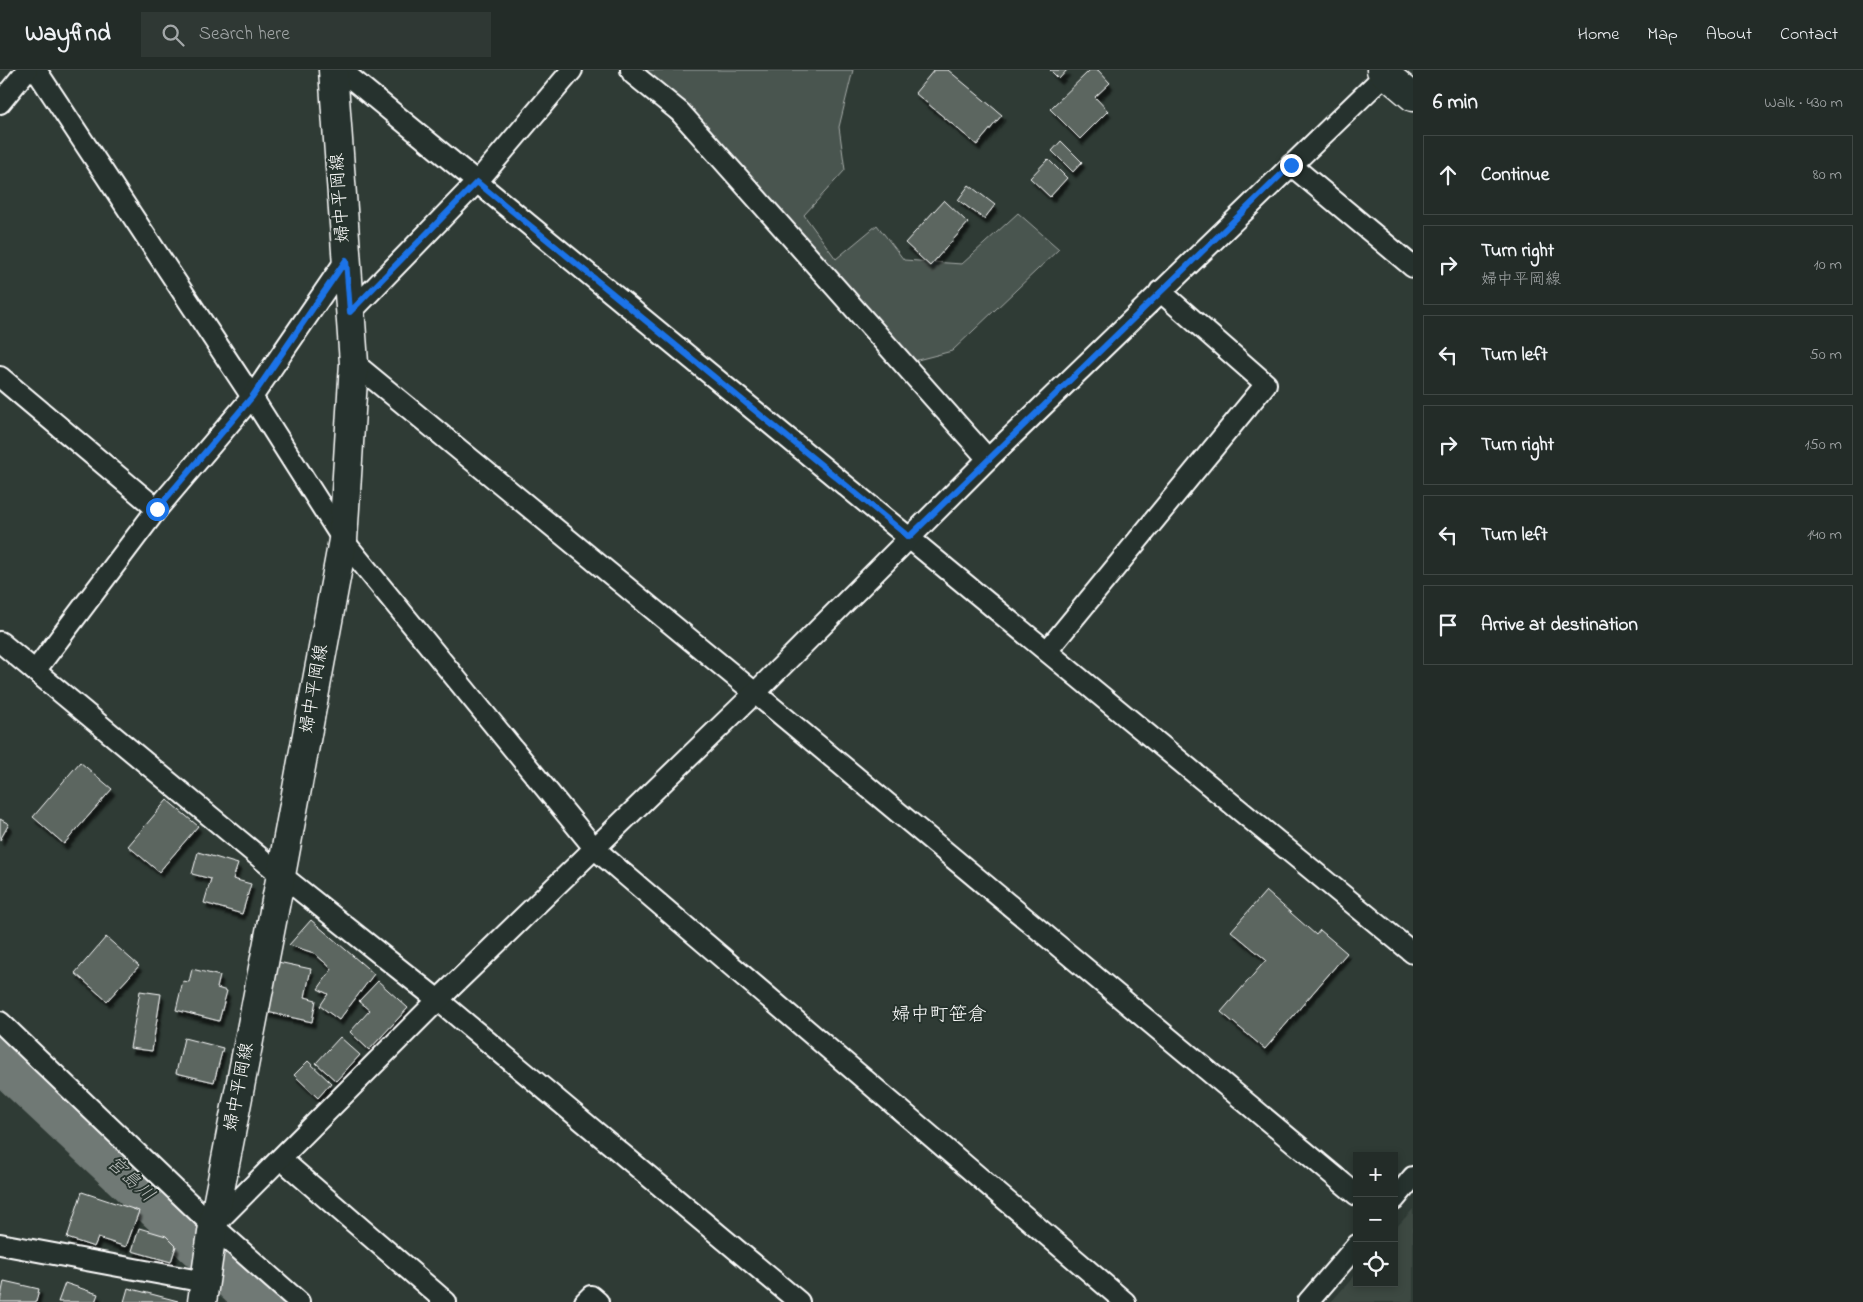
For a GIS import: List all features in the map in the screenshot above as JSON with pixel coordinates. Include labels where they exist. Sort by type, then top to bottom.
[{"type":"main road","name":"婦中平岡線","points":[[205,1285],[212,1232],[343,540],[354,363],[333,70]]},
{"type":"main road","points":[[1386,71],[1413,97]]},
{"type":"street","points":[[0,103],[27,70]]},
{"type":"street","points":[[36,70],[252,397],[343,540],[595,849],[1125,1302]]},
{"type":"street","points":[[341,70],[1413,954]]},
{"type":"street","points":[[350,312],[477,182],[572,70]]},
{"type":"street","points":[[631,70],[633,74],[680,112],[988,459]]},
{"type":"street","points":[[212,1232],[281,1159],[438,1000],[755,693],[988,459],[1386,71]]},
{"type":"street","points":[[1291,165],[1413,267]]},
{"type":"street","points":[[35,671],[157,509],[252,397],[346,260]]},
{"type":"street","points":[[1047,651],[1266,384],[1160,291]]},
{"type":"street","points":[[354,363],[755,693],[1353,1193]]},
{"type":"street","points":[[0,377],[157,509]]},
{"type":"street","points":[[0,642],[281,875],[438,1000],[798,1302]]},
{"type":"street","points":[[0,1022],[212,1232],[299,1302]]},
{"type":"street","points":[[281,1159],[446,1302]]},
{"type":"street","points":[[1396,1197],[1413,1177]]},
{"type":"street","points":[[0,1244],[205,1285]]},
{"type":"street","points":[[1308,1302],[1353,1250]]},
{"type":"street","points":[[585,1302],[591,1296],[598,1302]]},
{"type":"shaded area","points":[[638,70],[853,70],[839,127],[845,170],[804,215],[836,259],[877,225],[904,260],[962,264],[1018,213],[1059,249],[952,351],[906,363],[643,91]]},
{"type":"shaded area","points":[[1413,1209],[1413,1302],[1331,1302],[1353,1277],[1353,1287],[1398,1287],[1398,1226]]},
{"type":"building","points":[[934,70],[948,70],[1002,115],[977,145],[915,93]]},
{"type":"building","points":[[1050,70],[1067,70],[1059,79]]},
{"type":"building","points":[[1090,70],[1098,70],[1110,83],[1095,97],[1108,111],[1080,139],[1050,109]]},
{"type":"building","points":[[1061,141],[1082,162],[1073,172],[1052,151]]},
{"type":"building","points":[[1048,159],[1067,178],[1050,197],[1030,178]]},
{"type":"building","points":[[969,185],[995,205],[984,219],[958,200]]},
{"type":"building","points":[[944,200],[968,223],[930,266],[905,243]]},
{"type":"building","points":[[80,762],[112,789],[64,844],[33,817]]},
{"type":"building","points":[[167,800],[198,826],[159,872],[128,846]]},
{"type":"building","points":[[0,819],[9,824],[0,840]]},
{"type":"building","points":[[198,852],[238,864],[233,879],[251,884],[242,914],[204,903],[211,879],[192,874]]},
{"type":"building","points":[[1266,891],[1316,935],[1320,930],[1347,953],[1265,1049],[1221,1012],[1266,960],[1231,931]]},
{"type":"building","points":[[311,920],[374,974],[339,1020],[320,1006],[328,994],[318,989],[332,969],[314,953],[289,945]]},
{"type":"building","points":[[106,937],[139,966],[107,1001],[75,973]]},
{"type":"building","points":[[278,962],[311,969],[305,997],[316,1000],[312,1022],[267,1012]]},
{"type":"building","points":[[192,969],[220,976],[217,988],[227,991],[219,1021],[176,1010],[183,981],[189,982]]},
{"type":"building","points":[[378,981],[408,1008],[369,1050],[350,1032],[370,1010],[359,1001]]},
{"type":"building","points":[[140,991],[161,994],[152,1051],[130,1048]]},
{"type":"building","points":[[340,1037],[360,1055],[336,1081],[316,1063]]},
{"type":"building","points":[[184,1038],[223,1048],[214,1082],[176,1073]]},
{"type":"building","points":[[308,1061],[331,1083],[318,1098],[294,1075]]},
{"type":"building","points":[[82,1192],[139,1211],[126,1247],[98,1238],[94,1247],[67,1238]]},
{"type":"building","points":[[139,1228],[166,1236],[176,1246],[171,1262],[132,1251]]},
{"type":"building","points":[[4,1281],[39,1289],[36,1302],[0,1302]]},
{"type":"building","points":[[65,1283],[98,1294],[95,1302],[58,1302]]},
{"type":"building","points":[[128,1288],[178,1301],[124,1302]]},
{"type":"waterway","name":"宮島川","points":[[0,1058],[260,1302]]},
{"type":"district","name":"婦中町笹倉","points":[[939,1015]]},
{"type":"route","points":[[157,509],[252,397],[346,260],[350,312],[477,182],[909,537],[1291,165]]}]
